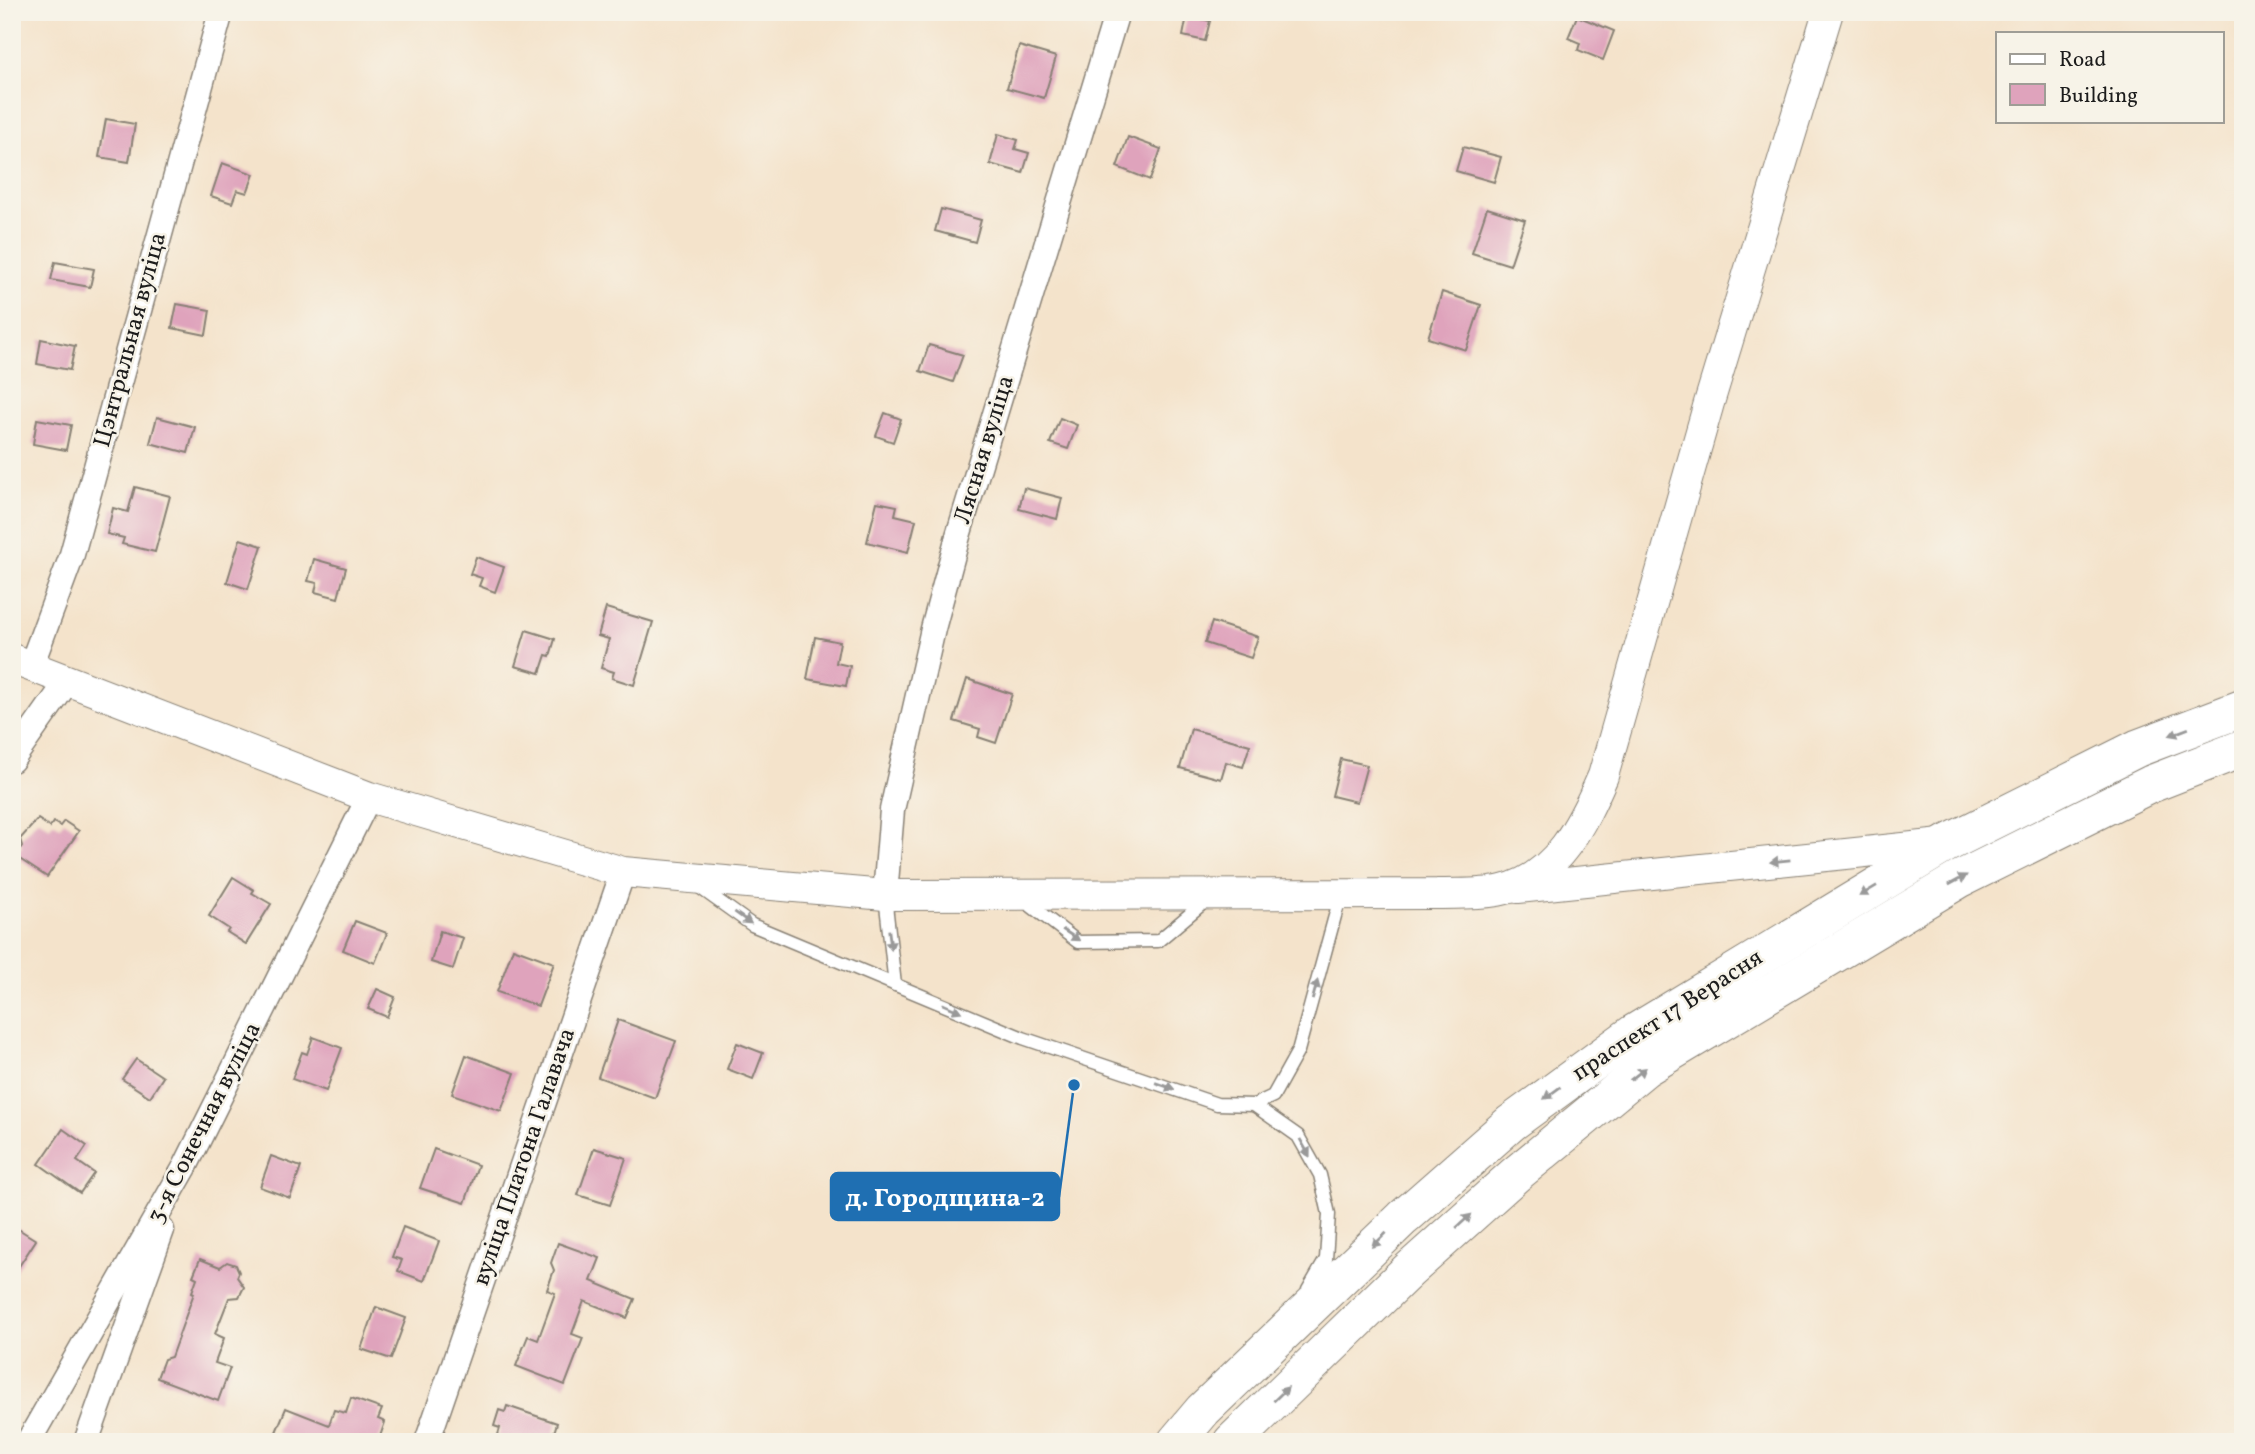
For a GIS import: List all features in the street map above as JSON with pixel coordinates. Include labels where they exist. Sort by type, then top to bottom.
[{"type":"main road","name":"праспект 17 Верасня","points":[[1176,1442],[1203,1410],[1403,1218],[1511,1122],[1634,1033],[1946,844],[2138,748],[2243,708]]},
{"type":"main road","name":"праспект 17 Верасня","points":[[1232,1442],[1398,1281],[1514,1175],[1645,1068],[1960,879],[2151,784],[2243,748]]},
{"type":"street","name":"Цэнтральная вуліца","points":[[22,662],[71,558],[221,12]]},
{"type":"street","name":"Лясная вуліца","points":[[885,895],[892,810],[933,629],[958,536],[1117,12]]},
{"type":"street","points":[[1506,889],[1541,870],[1563,850],[1580,827],[1603,776],[1709,404],[1826,13]]},
{"type":"street","points":[[22,662],[67,682],[369,797],[623,872],[885,895],[1489,892],[1946,844]]},
{"type":"street","points":[[12,760],[67,682]]},
{"type":"street","name":"3-я Сонечная вуліца","points":[[28,1442],[185,1167],[369,797]]},
{"type":"street","name":"вуліца Платона Галавача","points":[[427,1442],[623,872]]},
{"type":"street","points":[[86,1442],[185,1167]]},
{"type":"lane","points":[[688,878],[752,925],[1023,1038],[1217,1104],[1254,1105],[1273,1096],[1298,1051],[1341,894]]},
{"type":"lane","points":[[885,895],[895,985]]},
{"type":"lane","points":[[1016,895],[1078,942],[1158,942],[1213,895]]},
{"type":"lane","points":[[1254,1105],[1298,1136],[1320,1175],[1329,1214],[1326,1259],[1287,1329]]},
{"type":"building","points":[[1187,16],[1210,21],[1205,41],[1183,36]]},
{"type":"building","points":[[1577,16],[1614,31],[1603,60],[1578,50],[1580,43],[1568,38]]},
{"type":"building","points":[[1019,46],[1056,57],[1044,98],[1007,88]]},
{"type":"building","points":[[106,119],[135,124],[129,162],[99,157]]},
{"type":"building","points":[[998,134],[1018,140],[1015,149],[1029,153],[1023,173],[990,164]]},
{"type":"building","points":[[1128,137],[1161,149],[1150,180],[1117,167]]},
{"type":"building","points":[[1463,147],[1501,157],[1494,182],[1456,171]]},
{"type":"building","points":[[222,163],[254,174],[247,193],[237,190],[232,203],[211,196]]},
{"type":"building","points":[[1487,208],[1525,220],[1510,265],[1472,253]]},
{"type":"building","points":[[941,209],[981,220],[975,242],[935,231]]},
{"type":"building","points":[[55,262],[94,269],[90,287],[51,280]]},
{"type":"building","points":[[1442,292],[1481,305],[1466,350],[1428,338]]},
{"type":"building","points":[[177,304],[210,310],[206,335],[172,328]]},
{"type":"building","points":[[41,339],[75,346],[70,370],[37,364]]},
{"type":"building","points":[[929,345],[963,355],[953,382],[920,371]]},
{"type":"building","points":[[885,413],[901,419],[893,442],[876,436]]},
{"type":"building","points":[[157,417],[195,427],[188,453],[150,443]]},
{"type":"building","points":[[1060,418],[1077,425],[1068,449],[1050,443]]},
{"type":"building","points":[[37,419],[71,425],[66,450],[33,444]]},
{"type":"building","points":[[135,487],[170,496],[155,552],[122,544],[124,538],[107,534],[113,508],[128,512]]},
{"type":"building","points":[[1024,488],[1062,498],[1057,519],[1019,509]]},
{"type":"building","points":[[877,502],[897,506],[895,515],[916,520],[908,552],[867,542]]},
{"type":"building","points":[[240,539],[262,546],[248,589],[227,582]]},
{"type":"building","points":[[476,557],[504,567],[495,592],[479,586],[482,578],[470,574]]},
{"type":"building","points":[[314,559],[346,568],[338,598],[315,592],[317,583],[308,581]]},
{"type":"building","points":[[606,608],[653,622],[634,685],[612,678],[614,672],[601,668],[609,639],[598,636]]},
{"type":"building","points":[[1212,622],[1258,637],[1251,658],[1205,643]]},
{"type":"building","points":[[526,630],[555,639],[550,656],[546,655],[540,673],[515,666]]},
{"type":"building","points":[[815,637],[840,642],[836,663],[850,666],[846,686],[807,679]]},
{"type":"building","points":[[967,679],[1012,694],[996,743],[978,737],[980,729],[954,721]]},
{"type":"building","points":[[1191,729],[1250,745],[1243,767],[1226,762],[1221,779],[1180,768]]},
{"type":"building","points":[[1341,759],[1367,765],[1357,802],[1332,796]]},
{"type":"building","points":[[38,819],[50,827],[53,822],[60,826],[64,821],[79,831],[47,877],[15,856],[22,846],[20,839]]},
{"type":"building","points":[[233,877],[271,904],[246,944],[209,916]]},
{"type":"building","points":[[355,921],[387,933],[375,963],[343,950]]},
{"type":"building","points":[[440,931],[463,938],[453,969],[431,962]]},
{"type":"building","points":[[513,948],[554,963],[538,1006],[497,992]]},
{"type":"building","points":[[377,989],[395,997],[387,1017],[368,1009]]},
{"type":"building","points":[[618,1020],[676,1041],[655,1098],[598,1077]]},
{"type":"building","points":[[313,1037],[342,1048],[326,1091],[292,1079],[302,1052],[307,1054]]},
{"type":"building","points":[[737,1043],[763,1053],[753,1079],[727,1069]]},
{"type":"building","points":[[466,1055],[515,1073],[501,1111],[452,1094]]},
{"type":"building","points":[[136,1059],[163,1077],[150,1097],[122,1079]]},
{"type":"building","points":[[63,1129],[87,1146],[77,1161],[94,1173],[80,1193],[39,1164]]},
{"type":"building","points":[[594,1148],[626,1158],[610,1205],[578,1195]]},
{"type":"building","points":[[434,1149],[478,1165],[465,1203],[420,1188]]},
{"type":"building","points":[[271,1156],[301,1167],[290,1198],[260,1187]]},
{"type":"building","points":[[12,1225],[36,1240],[12,1277]]},
{"type":"building","points":[[403,1227],[439,1241],[424,1281],[398,1271],[402,1260],[392,1257]]},
{"type":"building","points":[[558,1243],[600,1258],[591,1281],[635,1299],[627,1318],[584,1301],[572,1334],[583,1338],[565,1385],[516,1366],[528,1336],[538,1340],[555,1293],[547,1290],[554,1270],[551,1263]]},
{"type":"building","points":[[200,1259],[220,1267],[227,1262],[236,1265],[239,1272],[237,1277],[244,1287],[239,1297],[229,1298],[215,1334],[224,1338],[215,1363],[230,1368],[218,1401],[157,1378],[164,1359],[171,1357],[194,1293],[192,1292],[197,1278],[193,1276]]},
{"type":"building","points":[[376,1307],[406,1318],[391,1359],[361,1349]]},
{"type":"building","points":[[351,1398],[382,1409],[378,1419],[385,1422],[378,1442],[299,1442],[276,1432],[286,1408],[329,1425],[334,1410],[346,1413]]},
{"type":"building","points":[[507,1406],[557,1423],[551,1442],[496,1442],[500,1428],[494,1426],[499,1410],[505,1412]]},
{"type":"place","name":"д. Городщина-2","points":[[1074,1085]]}]
